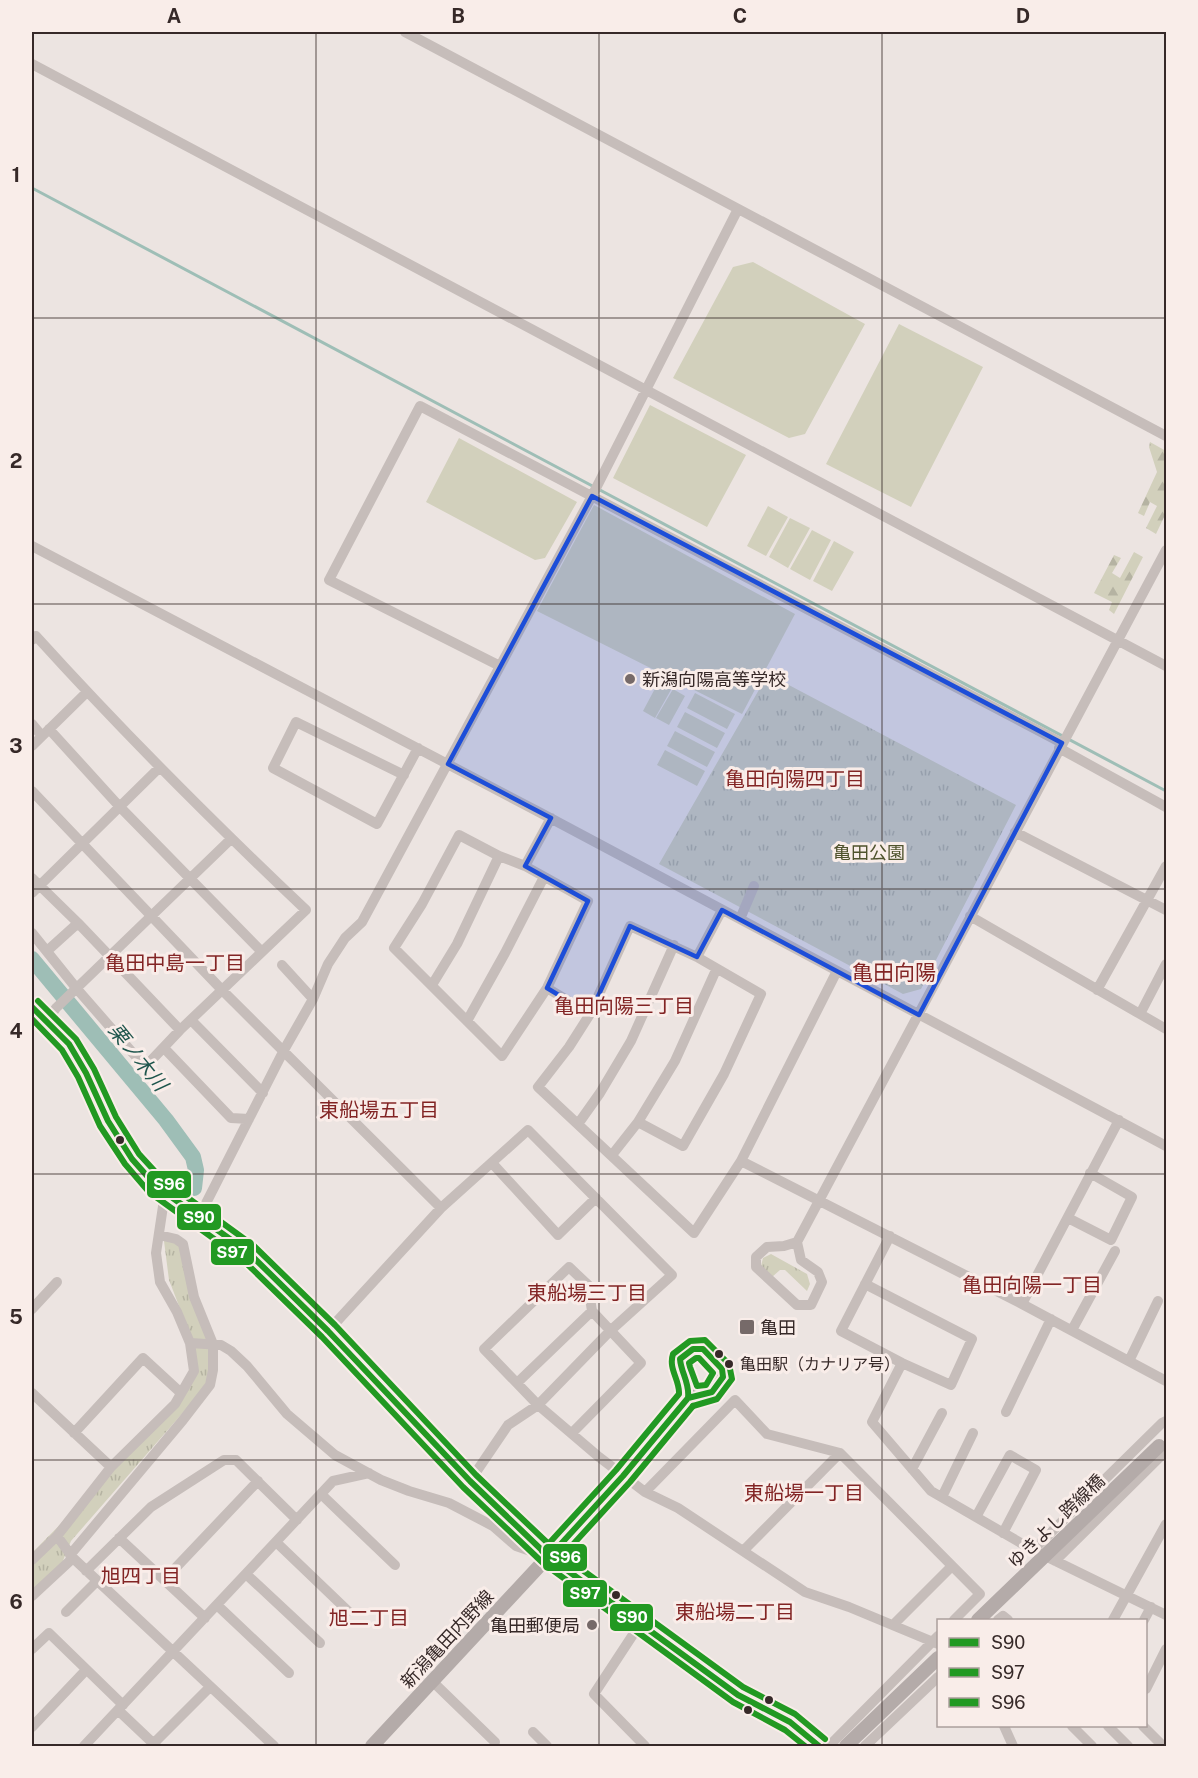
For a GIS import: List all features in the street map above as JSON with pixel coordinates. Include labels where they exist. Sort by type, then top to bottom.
[{"type":"main road","points":[[32,1007],[69,1044],[86,1072],[108,1121],[132,1159],[165,1193],[248,1252],[328,1331],[470,1481],[549,1557],[738,1695],[790,1722],[819,1746]]},
{"type":"main road","name":"新潟亀田内野線","points":[[372,1746],[623,1476],[688,1398]]},
{"type":"main road","name":"ゆきよし跨線橋","points":[[979,1619],[1164,1446]]},
{"type":"main road","points":[[846,1746],[937,1661]]},
{"type":"street","points":[[405,32],[1167,436]]},
{"type":"street","points":[[32,64],[646,392],[1167,666]]},
{"type":"street","points":[[199,1217],[284,1050],[313,999],[328,964],[345,938],[362,922],[592,496],[738,209]]},
{"type":"street","points":[[500,666],[329,580],[420,406],[1061,746],[1167,807]]},
{"type":"street","points":[[32,546],[551,818],[1167,1146]]},
{"type":"street","points":[[797,1242],[784,1246],[767,1247],[756,1257],[756,1267],[797,1305],[811,1305],[822,1282],[818,1272],[801,1260],[797,1242],[1167,550]]},
{"type":"street","points":[[32,640],[36,636],[160,767],[306,910],[180,1030],[145,1067],[74,992],[32,933]]},
{"type":"street","points":[[32,746],[87,692]]},
{"type":"street","points":[[404,775],[296,722],[273,768],[377,824],[404,775],[418,748]]},
{"type":"street","points":[[32,724],[46,733],[262,952]]},
{"type":"street","points":[[160,767],[34,886],[78,923],[180,1030]]},
{"type":"street","points":[[32,791],[222,990],[441,1208]]},
{"type":"street","points":[[525,866],[551,818]]},
{"type":"street","points":[[1015,831],[1167,910]]},
{"type":"street","points":[[459,835],[500,856],[525,866],[588,901],[547,988],[502,1056],[394,948],[422,904],[459,835]]},
{"type":"street","points":[[47,1021],[56,1008],[231,839]]},
{"type":"street","points":[[432,985],[457,944],[500,856]]},
{"type":"street","points":[[1097,990],[1167,866]]},
{"type":"street","points":[[467,1021],[544,877]]},
{"type":"street","points":[[740,919],[754,886]]},
{"type":"street","points":[[697,957],[722,910]]},
{"type":"street","points":[[970,916],[1167,1029]]},
{"type":"street","points":[[47,951],[78,923]]},
{"type":"street","points":[[638,1122],[683,1146],[724,1074],[761,994],[674,945],[630,926],[590,1014],[538,1087],[694,1233],[741,1161],[837,971]]},
{"type":"street","points":[[578,1124],[631,1041],[674,945]]},
{"type":"street","points":[[1140,1014],[1167,964]]},
{"type":"street","points":[[282,965],[313,999]]},
{"type":"street","points":[[612,1155],[638,1122],[675,1061],[716,969]]},
{"type":"street","points":[[547,988],[590,1014]]},
{"type":"street","points":[[191,1020],[262,1093]]},
{"type":"street","points":[[164,1048],[231,1118],[249,1119]]},
{"type":"street","points":[[1022,1304],[1119,1120]]},
{"type":"street","points":[[328,1331],[441,1208],[528,1130],[672,1275],[610,1331],[538,1405],[508,1425],[470,1481]]},
{"type":"street","points":[[741,1161],[1022,1304],[1167,1381]]},
{"type":"street","points":[[492,1163],[558,1235],[596,1198]]},
{"type":"street","points":[[1068,1218],[1111,1240],[1128,1206],[1132,1197],[1090,1173]]},
{"type":"street","points":[[32,1560],[57,1536],[111,1467],[175,1404],[194,1371],[190,1343],[177,1312],[160,1282],[156,1253],[165,1193]]},
{"type":"street","points":[[32,1596],[71,1556],[210,1385],[213,1370],[213,1344],[194,1297],[183,1244],[176,1239],[159,1235]]},
{"type":"street","points":[[865,1284],[972,1339],[951,1385],[902,1363],[841,1331],[865,1284],[890,1236]]},
{"type":"street","points":[[1072,1330],[1115,1251]]},
{"type":"street","points":[[572,1433],[641,1363],[592,1311],[588,1285],[568,1267],[484,1349],[538,1405],[623,1476],[645,1491],[678,1508],[805,1592],[936,1641],[829,1746]]},
{"type":"street","points":[[32,1309],[57,1282]]},
{"type":"street","points":[[1129,1361],[1158,1301]]},
{"type":"street","points":[[518,1383],[592,1311]]},
{"type":"street","points":[[1006,1412],[1051,1319]]},
{"type":"street","points":[[190,1343],[221,1345],[231,1351],[247,1366],[287,1414],[335,1455],[408,1491],[449,1503],[493,1526],[516,1546],[549,1557]]},
{"type":"street","points":[[74,1433],[143,1358],[181,1393]]},
{"type":"street","points":[[902,1363],[872,1422],[931,1491],[1033,1550],[1167,1615]]},
{"type":"street","points":[[32,1393],[111,1467]]},
{"type":"street","points":[[645,1491],[735,1400],[767,1434],[840,1453],[980,1594],[955,1619]]},
{"type":"street","points":[[912,1469],[942,1413]]},
{"type":"street","points":[[1033,1550],[1162,1423],[1167,1421]]},
{"type":"street","points":[[942,1497],[973,1433]]},
{"type":"street","points":[[1055,1561],[1164,1446]]},
{"type":"street","points":[[743,1551],[840,1453]]},
{"type":"street","points":[[976,1517],[1010,1455],[1036,1470],[1003,1533]]},
{"type":"street","points":[[86,1571],[151,1507],[224,1460],[236,1460],[297,1520]]},
{"type":"street","points":[[86,1746],[333,1481],[369,1473]]},
{"type":"street","points":[[165,1579],[258,1481]]},
{"type":"street","points":[[322,1495],[395,1565]]},
{"type":"street","points":[[1114,1619],[1167,1524]]},
{"type":"street","points":[[57,1536],[71,1556],[86,1571],[274,1746]]},
{"type":"street","points":[[118,1538],[205,1618]]},
{"type":"street","points":[[276,1542],[348,1611]]},
{"type":"street","points":[[893,1625],[952,1566]]},
{"type":"street","points":[[246,1574],[320,1643]]},
{"type":"street","points":[[66,1612],[97,1581]]},
{"type":"street","points":[[217,1605],[289,1673]]},
{"type":"street","points":[[1145,1619],[1151,1607]]},
{"type":"street","points":[[640,1624],[594,1694],[645,1746]]},
{"type":"street","points":[[32,1649],[49,1633],[154,1745],[210,1687]]},
{"type":"street","points":[[1147,1687],[1167,1649]]},
{"type":"street","points":[[32,1727],[86,1670]]},
{"type":"street","points":[[865,1746],[937,1679]]},
{"type":"street","points":[[432,1681],[495,1742]]},
{"type":"street","points":[[1005,1727],[1013,1746]]},
{"type":"street","points":[[1074,1727],[1092,1746]]},
{"type":"street","points":[[1110,1727],[1128,1746]]},
{"type":"street","points":[[1145,1727],[1162,1745],[1167,1733]]},
{"type":"street","points":[[533,1732],[547,1746]]},
{"type":"highlighted area","points":[[592,496],[1062,743],[919,1015],[722,910],[697,957],[630,926],[590,1014],[547,988],[588,901],[525,866],[551,818],[448,764]]},
{"type":"green space","points":[[753,262],[865,324],[805,434],[789,438],[673,378],[733,267]]},
{"type":"green space","points":[[899,324],[983,367],[911,507],[826,464]]},
{"type":"green space","points":[[650,405],[746,455],[707,527],[613,478]]},
{"type":"green space","points":[[459,438],[577,502],[545,558],[535,560],[426,502]]},
{"type":"green space","points":[[1150,442],[1166,451],[1166,513],[1156,534],[1146,528],[1157,506],[1150,502],[1144,516],[1138,513],[1157,472],[1149,447]]},
{"type":"green space","points":[[594,505],[795,614],[742,714],[537,611]]},
{"type":"green space","points":[[768,506],[788,517],[766,556],[747,546]]},
{"type":"green space","points":[[790,518],[810,528],[788,568],[769,557]]},
{"type":"green space","points":[[812,530],[831,540],[810,580],[790,569]]},
{"type":"green space","points":[[834,541],[854,552],[832,591],[813,581]]},
{"type":"green space","points":[[1134,552],[1143,557],[1114,614],[1109,610],[1112,602],[1094,593],[1114,555],[1121,558],[1112,573],[1120,578]]},
{"type":"green space","name":"亀田公園","points":[[768,674],[1016,805],[921,989],[903,994],[659,864]]},
{"type":"green space","points":[[659,681],[672,688],[655,718],[643,711]]},
{"type":"green space","points":[[673,689],[685,696],[669,725],[656,718]]},
{"type":"green space","points":[[695,693],[735,714],[727,729],[687,708]]},
{"type":"green space","points":[[685,712],[725,733],[717,748],[677,727]]},
{"type":"green space","points":[[675,731],[715,752],[707,767],[667,746]]},
{"type":"green space","points":[[665,750],[705,771],[697,786],[657,765]]},
{"type":"green space","points":[[164,1241],[174,1241],[181,1248],[210,1350],[207,1385],[71,1541],[62,1563],[32,1591],[32,1553],[175,1408],[197,1371],[191,1337],[169,1280]]},
{"type":"green space","points":[[771,1254],[807,1274],[810,1284],[807,1291],[785,1270],[780,1270],[772,1277],[761,1266],[763,1258]]},
{"type":"waterway","points":[[32,188],[1166,791]]},
{"type":"waterway","name":"栗ノ木川","points":[[32,959],[166,1120],[193,1157],[196,1170],[194,1188]]},
{"type":"transit line","name":"S96","points":[[38,1001],[76,1039],[94,1069],[116,1117],[139,1154],[162,1179],[254,1246],[335,1325],[476,1475],[555,1550],[743,1687],[795,1714],[825,1739]]},
{"type":"transit line","name":"S90","points":[[32,1007],[69,1044],[86,1073],[108,1121],[132,1159],[156,1186],[248,1252],[328,1331],[470,1481],[549,1557],[738,1695],[790,1722],[819,1746]]},
{"type":"transit line","name":"S97","points":[[32,1019],[62,1050],[78,1077],[100,1126],[125,1164],[149,1192],[242,1259],[322,1337],[463,1487],[543,1563],[733,1702],[785,1730],[805,1746]]},
{"type":"transit line","name":"S96","points":[[542,1551],[616,1470],[679,1394],[672,1365],[673,1354],[690,1341],[705,1340],[729,1364],[732,1379],[717,1399],[693,1406]]},
{"type":"transit line","name":"S90","points":[[693,1349],[703,1349],[722,1369],[723,1377],[712,1392],[688,1398],[688,1388],[680,1359],[693,1349]]},
{"type":"transit line","name":"S97","points":[[696,1358],[699,1358],[713,1373],[706,1385],[697,1386],[689,1363],[696,1358]]},
{"type":"transit line","name":"S90","points":[[549,1557],[623,1476],[688,1398]]},
{"type":"transit line","name":"S97","points":[[556,1563],[630,1482],[693,1406]]},
{"type":"place","name":"新潟向陽高等学校","points":[[630,679]]},
{"type":"place","name":"亀田","points":[[747,1327]]},
{"type":"place","name":"亀田駅（カナリア号）","points":[[729,1364]]},
{"type":"place","name":"亀田郵便局","points":[[592,1625]]},
{"type":"district","name":"亀田向陽四丁目","points":[[795,779]]},
{"type":"district","name":"亀田中島一丁目","points":[[175,963]]},
{"type":"district","name":"亀田向陽","points":[[894,972]]},
{"type":"district","name":"亀田向陽三丁目","points":[[624,1006]]},
{"type":"district","name":"東船場五丁目","points":[[379,1110]]},
{"type":"district","name":"亀田向陽一丁目","points":[[1032,1285]]},
{"type":"district","name":"東船場三丁目","points":[[587,1293]]},
{"type":"district","name":"東船場一丁目","points":[[804,1493]]},
{"type":"district","name":"旭四丁目","points":[[141,1576]]},
{"type":"district","name":"東船場二丁目","points":[[735,1612]]},
{"type":"district","name":"旭二丁目","points":[[369,1618]]}]
